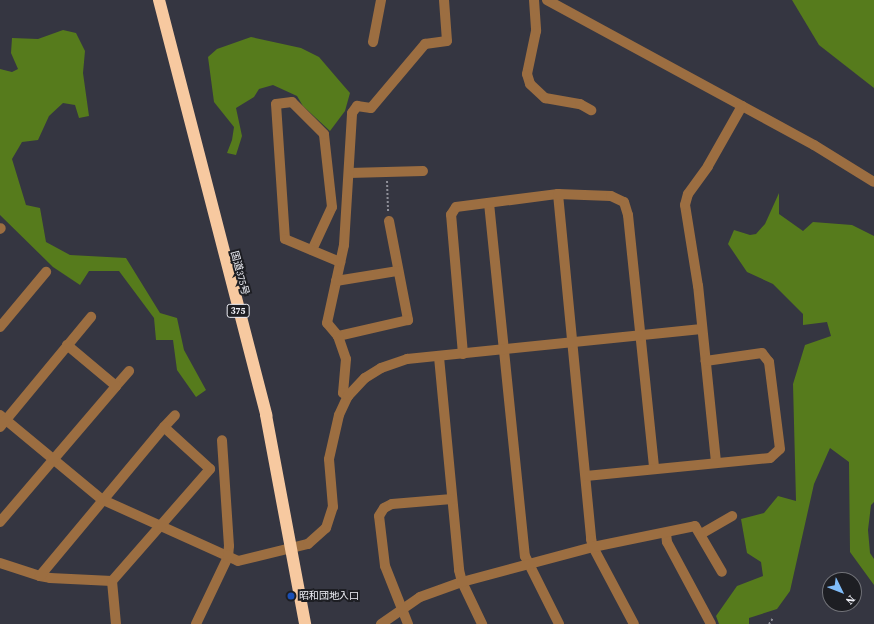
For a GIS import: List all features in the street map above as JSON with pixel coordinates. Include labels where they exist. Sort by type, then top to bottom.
[{"type":"highway","name":"国道375号","points":[[159,0],[266,415],[305,624]]},
{"type":"street","points":[[373,42],[381,0]]},
{"type":"street","points":[[348,396],[343,393],[346,359],[338,336],[327,323],[344,245],[352,113],[357,106],[371,108],[425,44],[446,41],[444,0]]},
{"type":"street","points":[[534,0],[536,31],[527,74],[530,84],[545,98],[580,104],[591,110]]},
{"type":"street","points":[[547,0],[742,106],[874,182]]},
{"type":"street","points":[[312,250],[332,207],[324,134],[292,102],[276,104],[285,238],[312,250],[340,262]]},
{"type":"street","points":[[716,462],[706,361],[701,329],[698,286],[685,205],[688,194],[708,166],[742,106]]},
{"type":"street","points":[[349,173],[423,171]]},
{"type":"street","points":[[558,194],[593,547],[634,624]]},
{"type":"street","points":[[463,354],[451,215],[456,207],[558,194],[611,196],[624,202],[628,215],[654,468]]},
{"type":"street","points":[[489,203],[506,349],[527,565],[559,624]]},
{"type":"street","points":[[338,336],[408,320],[389,221]]},
{"type":"street","points":[[336,281],[398,271]]},
{"type":"street","points":[[0,327],[46,272]]},
{"type":"street","points":[[91,317],[2,421],[54,458],[101,499],[238,561],[291,550],[308,544],[318,537],[332,517],[329,459],[339,415],[348,396],[365,378],[390,363],[439,356],[701,329]]},
{"type":"street","points":[[67,345],[116,386]]},
{"type":"street","points":[[586,476],[654,468],[770,458],[780,449],[769,362],[762,353],[706,361]]},
{"type":"street","points":[[439,356],[452,499],[462,582],[482,624]]},
{"type":"street","points":[[0,522],[129,371]]},
{"type":"street","points":[[40,576],[101,499],[175,415]]},
{"type":"street","points":[[116,624],[112,581],[210,469],[164,427]]},
{"type":"street","points":[[196,624],[228,557],[229,546],[222,440]]},
{"type":"street","points":[[408,624],[384,566],[379,516],[384,508],[392,504],[452,499]]},
{"type":"street","points":[[701,534],[732,516]]},
{"type":"street","points":[[381,624],[420,597],[462,582],[593,547],[695,526],[722,572]]},
{"type":"street","points":[[666,533],[667,542],[711,624]]},
{"type":"street","points":[[0,562],[40,576],[112,581]]},
{"type":"path","points":[[386,172],[389,221]]},
{"type":"path","points":[[769,624],[773,618]]},
{"type":"green space","points":[[792,0],[874,0],[874,88],[819,45]]},
{"type":"green space","points":[[63,30],[76,33],[85,51],[83,73],[89,116],[79,118],[75,105],[63,103],[49,116],[38,140],[22,142],[12,159],[26,205],[40,208],[46,242],[70,255],[126,258],[160,313],[177,318],[184,350],[206,390],[196,397],[177,370],[173,340],[156,340],[154,318],[119,271],[89,271],[80,285],[53,267],[0,215],[0,69],[12,72],[18,69],[11,53],[12,38],[38,39]]},
{"type":"green space","points":[[251,37],[301,48],[319,57],[350,93],[345,111],[330,131],[303,106],[297,96],[273,85],[259,89],[254,97],[236,108],[242,136],[236,155],[227,153],[232,140],[234,127],[214,102],[208,57],[217,49]]},
{"type":"green space","points":[[779,193],[779,214],[803,231],[813,222],[852,225],[874,236],[874,502],[871,505],[868,530],[870,553],[874,559],[874,585],[850,552],[849,462],[830,448],[814,484],[790,591],[777,609],[749,618],[749,624],[719,624],[716,616],[737,586],[763,576],[761,562],[747,553],[741,519],[764,513],[778,496],[796,501],[793,384],[805,345],[831,336],[827,322],[803,325],[803,314],[773,284],[747,272],[728,244],[734,230],[750,235],[756,234],[765,224]]},
{"type":"place","name":"昭和団地入口","points":[[291,596]]}]
